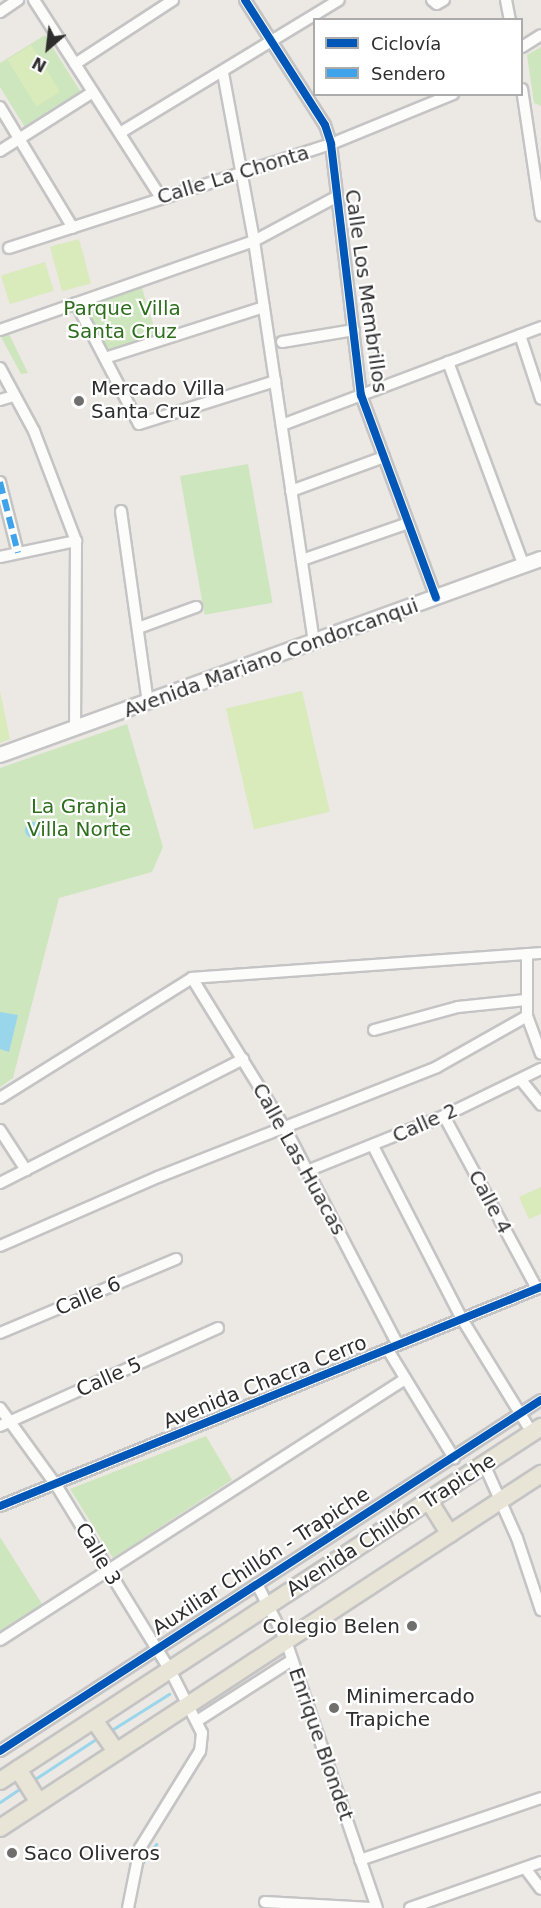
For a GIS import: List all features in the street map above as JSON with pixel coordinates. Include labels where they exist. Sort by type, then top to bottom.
[{"type":"main road","name":"Avenida Chillón Trapiche","points":[[0,1781],[537,1430]]},
{"type":"main road","name":"Avenida Chillón Trapiche","points":[[0,1828],[541,1474]]},
{"type":"main road","points":[[429,1501],[450,1534]]},
{"type":"main road","points":[[93,1720],[116,1752]]},
{"type":"main road","points":[[18,1769],[39,1802]]},
{"type":"street","points":[[0,12],[18,0]]},
{"type":"street","points":[[34,0],[161,198]]},
{"type":"street","points":[[75,64],[173,0]]},
{"type":"street","name":"Calle Los Membrillos","points":[[245,0],[325,125],[331,144],[361,395],[436,598]]},
{"type":"street","points":[[120,133],[273,43],[339,0]]},
{"type":"street","points":[[432,0],[436,4],[444,0]]},
{"type":"street","points":[[506,0],[510,18]]},
{"type":"street","points":[[523,46],[541,35]]},
{"type":"street","points":[[223,73],[254,241],[314,642]]},
{"type":"street","points":[[0,151],[93,92]]},
{"type":"street","name":"Calle La Chonta","points":[[9,248],[331,144],[448,96]]},
{"type":"street","points":[[523,96],[541,216]]},
{"type":"street","points":[[0,107],[73,228]]},
{"type":"street","points":[[0,330],[254,241],[336,197]]},
{"type":"street","points":[[76,303],[139,423],[276,381]]},
{"type":"street","points":[[105,358],[264,307]]},
{"type":"street","points":[[282,425],[541,327]]},
{"type":"street","points":[[282,342],[354,330]]},
{"type":"street","points":[[520,335],[541,399]]},
{"type":"street","points":[[447,362],[535,561]]},
{"type":"street","points":[[0,368],[13,396],[34,431],[76,541],[75,729]]},
{"type":"street","points":[[0,400],[13,396]]},
{"type":"street","points":[[291,491],[384,457]]},
{"type":"street","points":[[0,482],[18,553]]},
{"type":"street","points":[[122,511],[148,703]]},
{"type":"street","points":[[302,560],[408,524]]},
{"type":"street","points":[[0,557],[76,541]]},
{"type":"street","name":"Avenida Mariano Condorcanqui","points":[[0,755],[535,561]]},
{"type":"street","points":[[138,628],[196,607]]},
{"type":"street","points":[[0,1098],[192,978],[541,953]]},
{"type":"street","points":[[527,954],[527,1016],[541,1054]]},
{"type":"street","name":"Calle Las Huacas","points":[[192,978],[286,1130],[393,1348],[405,1379],[454,1458]]},
{"type":"street","points":[[374,1030],[458,1007],[526,1000]]},
{"type":"street","points":[[0,1246],[158,1177],[286,1130],[437,1067],[527,1016]]},
{"type":"street","points":[[0,1183],[243,1059]]},
{"type":"street","name":"Calle 2","points":[[307,1171],[444,1116],[541,1069]]},
{"type":"street","points":[[522,1080],[541,1105]]},
{"type":"street","name":"Calle 4","points":[[444,1116],[539,1288]]},
{"type":"street","points":[[0,1130],[26,1170]]},
{"type":"street","points":[[373,1146],[462,1319],[520,1414],[537,1430]]},
{"type":"street","name":"Calle 6","points":[[0,1333],[176,1259]]},
{"type":"street","name":"Avenida Chacra Cerro","points":[[0,1506],[539,1288]]},
{"type":"street","name":"Calle 5","points":[[5,1424],[218,1328]]},
{"type":"street","points":[[0,1640],[405,1379]]},
{"type":"street","name":"Auxiliar Chillón - Trapiche","points":[[0,1751],[541,1400]]},
{"type":"street","name":"Calle 3","points":[[0,1408],[5,1424],[56,1485],[170,1670],[202,1733],[200,1751],[140,1848],[128,1908]]},
{"type":"street","points":[[484,1464],[502,1500],[541,1610]]},
{"type":"street","name":"Enrique Blondet","points":[[257,1584],[270,1605],[286,1641],[377,1908]]},
{"type":"street","points":[[197,1721],[292,1660]]},
{"type":"street","points":[[360,1860],[541,1798]]},
{"type":"street","points":[[410,1908],[436,1904],[541,1862]]},
{"type":"street","points":[[525,1868],[541,1889]]},
{"type":"street","points":[[265,1902],[371,1908]]},
{"type":"green space","points":[[45,35],[82,94],[26,129],[0,87],[0,63]]},
{"type":"green space","points":[[31,45],[60,92],[36,106],[7,60]]},
{"type":"green space","points":[[541,47],[541,106],[534,103],[527,55]]},
{"type":"green space","points":[[79,239],[91,283],[62,291],[50,247]]},
{"type":"green space","points":[[45,262],[54,291],[10,304],[1,275]]},
{"type":"green space","name":"Parque Villa Santa Cruz","points":[[141,285],[157,337],[109,353],[84,305]]},
{"type":"green space","points":[[8,332],[28,373],[21,374],[0,335]]},
{"type":"green space","points":[[248,464],[272,603],[205,615],[180,476]]},
{"type":"green space","points":[[0,691],[10,739],[0,743]]},
{"type":"green space","points":[[302,691],[330,812],[254,829],[226,709]]},
{"type":"green space","name":"La Granja Villa Norte","points":[[127,724],[163,847],[152,872],[59,898],[13,1078],[0,1087],[0,768]]},
{"type":"green space","points":[[541,1187],[541,1214],[529,1219],[519,1197]]},
{"type":"green space","points":[[206,1436],[232,1480],[113,1558],[70,1489]]},
{"type":"green space","points":[[0,1537],[42,1604],[0,1632]]},
{"type":"water","points":[[30,822],[36,822],[41,830],[39,836],[30,838],[25,833],[25,827]]},
{"type":"water","points":[[0,1012],[18,1015],[9,1052],[0,1049]]},
{"type":"waterway","points":[[110,1731],[169,1694]]},
{"type":"waterway","points":[[32,1781],[99,1737]]},
{"type":"waterway","points":[[0,1802],[24,1786]]},
{"type":"waterway","points":[[141,1865],[156,1844]]},
{"type":"marked path","points":[[0,482],[18,553]]},
{"type":"cycle path","points":[[245,0],[325,125],[331,144],[361,395],[436,598]]},
{"type":"cycle path","points":[[0,1506],[541,1287]]},
{"type":"cycle path","points":[[0,1751],[541,1400]]},
{"type":"place","name":"Mercado Villa Santa Cruz","points":[[79,401]]},
{"type":"place","name":"Colegio Belen","points":[[412,1626]]},
{"type":"place","name":"Minimercado Trapiche","points":[[334,1708]]},
{"type":"place","name":"Saco Oliveros","points":[[12,1853]]}]
